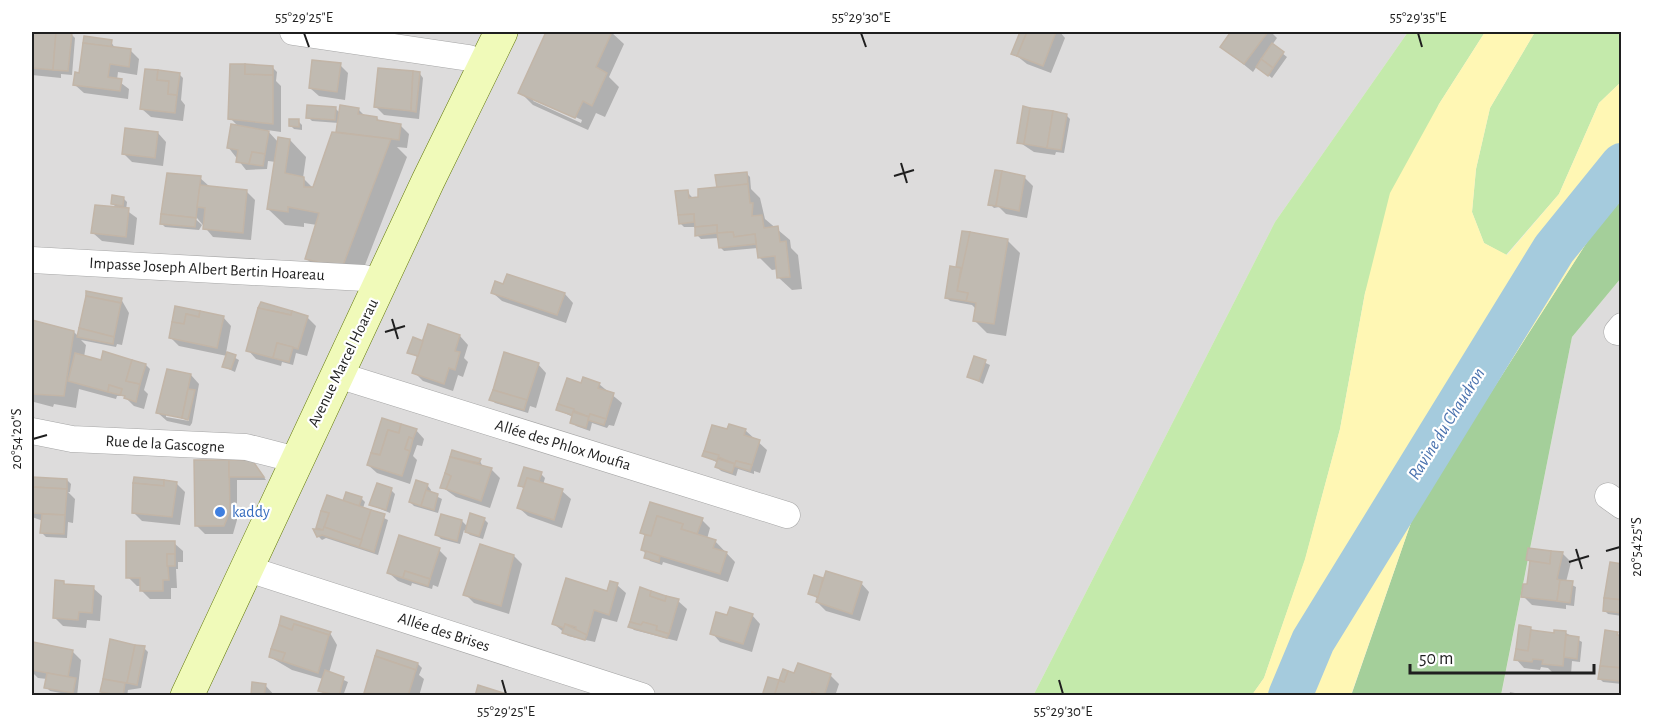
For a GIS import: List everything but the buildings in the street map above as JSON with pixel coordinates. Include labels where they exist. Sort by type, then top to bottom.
[{"type":"main road","name":"Avenue Marcel Hoarau","points":[[187,696],[245,568],[501,32]]},
{"type":"street","points":[[293,32],[469,58],[484,64]]},
{"type":"street","name":"Impasse Joseph Albert Bertin Hoareau","points":[[32,260],[364,278],[381,283]]},
{"type":"street","name":"Allée des Phlox Moufia","points":[[338,375],[787,515]]},
{"type":"street","name":"Rue de la Gascogne","points":[[32,431],[72,439],[246,447],[297,460]]},
{"type":"street","name":"Allée des Brises","points":[[245,568],[642,696]]},
{"type":"shaded area","points":[[32,32],[1408,32],[1275,222],[1033,696],[32,695]]},
{"type":"shaded area","points":[[1621,278],[1621,695],[1501,696],[1572,337]]},
{"type":"green space","points":[[1408,32],[1485,32],[1439,104],[1365,293],[1340,429],[1305,560],[1264,678],[1252,695],[1033,696],[1275,222]]},
{"type":"green space","points":[[1535,32],[1621,32],[1621,82],[1599,103],[1559,194],[1506,255],[1484,243],[1472,212],[1476,169],[1490,108]]},
{"type":"green space","points":[[1621,189],[1621,278],[1572,337],[1501,695],[1351,696],[1415,511]]},
{"type":"sand","points":[[1485,32],[1535,32],[1490,108],[1476,169],[1472,212],[1484,243],[1507,255],[1559,194],[1599,103],[1621,82],[1621,189],[1415,511],[1351,695],[1252,695],[1264,678],[1305,559],[1340,429],[1365,293],[1390,193],[1439,104]]},
{"type":"waterway","name":"Ravine du Chaudron","points":[[1290,696],[1313,641],[1554,249],[1622,165]]},
{"type":"place","name":"kaddy","points":[[220,512]]}]
